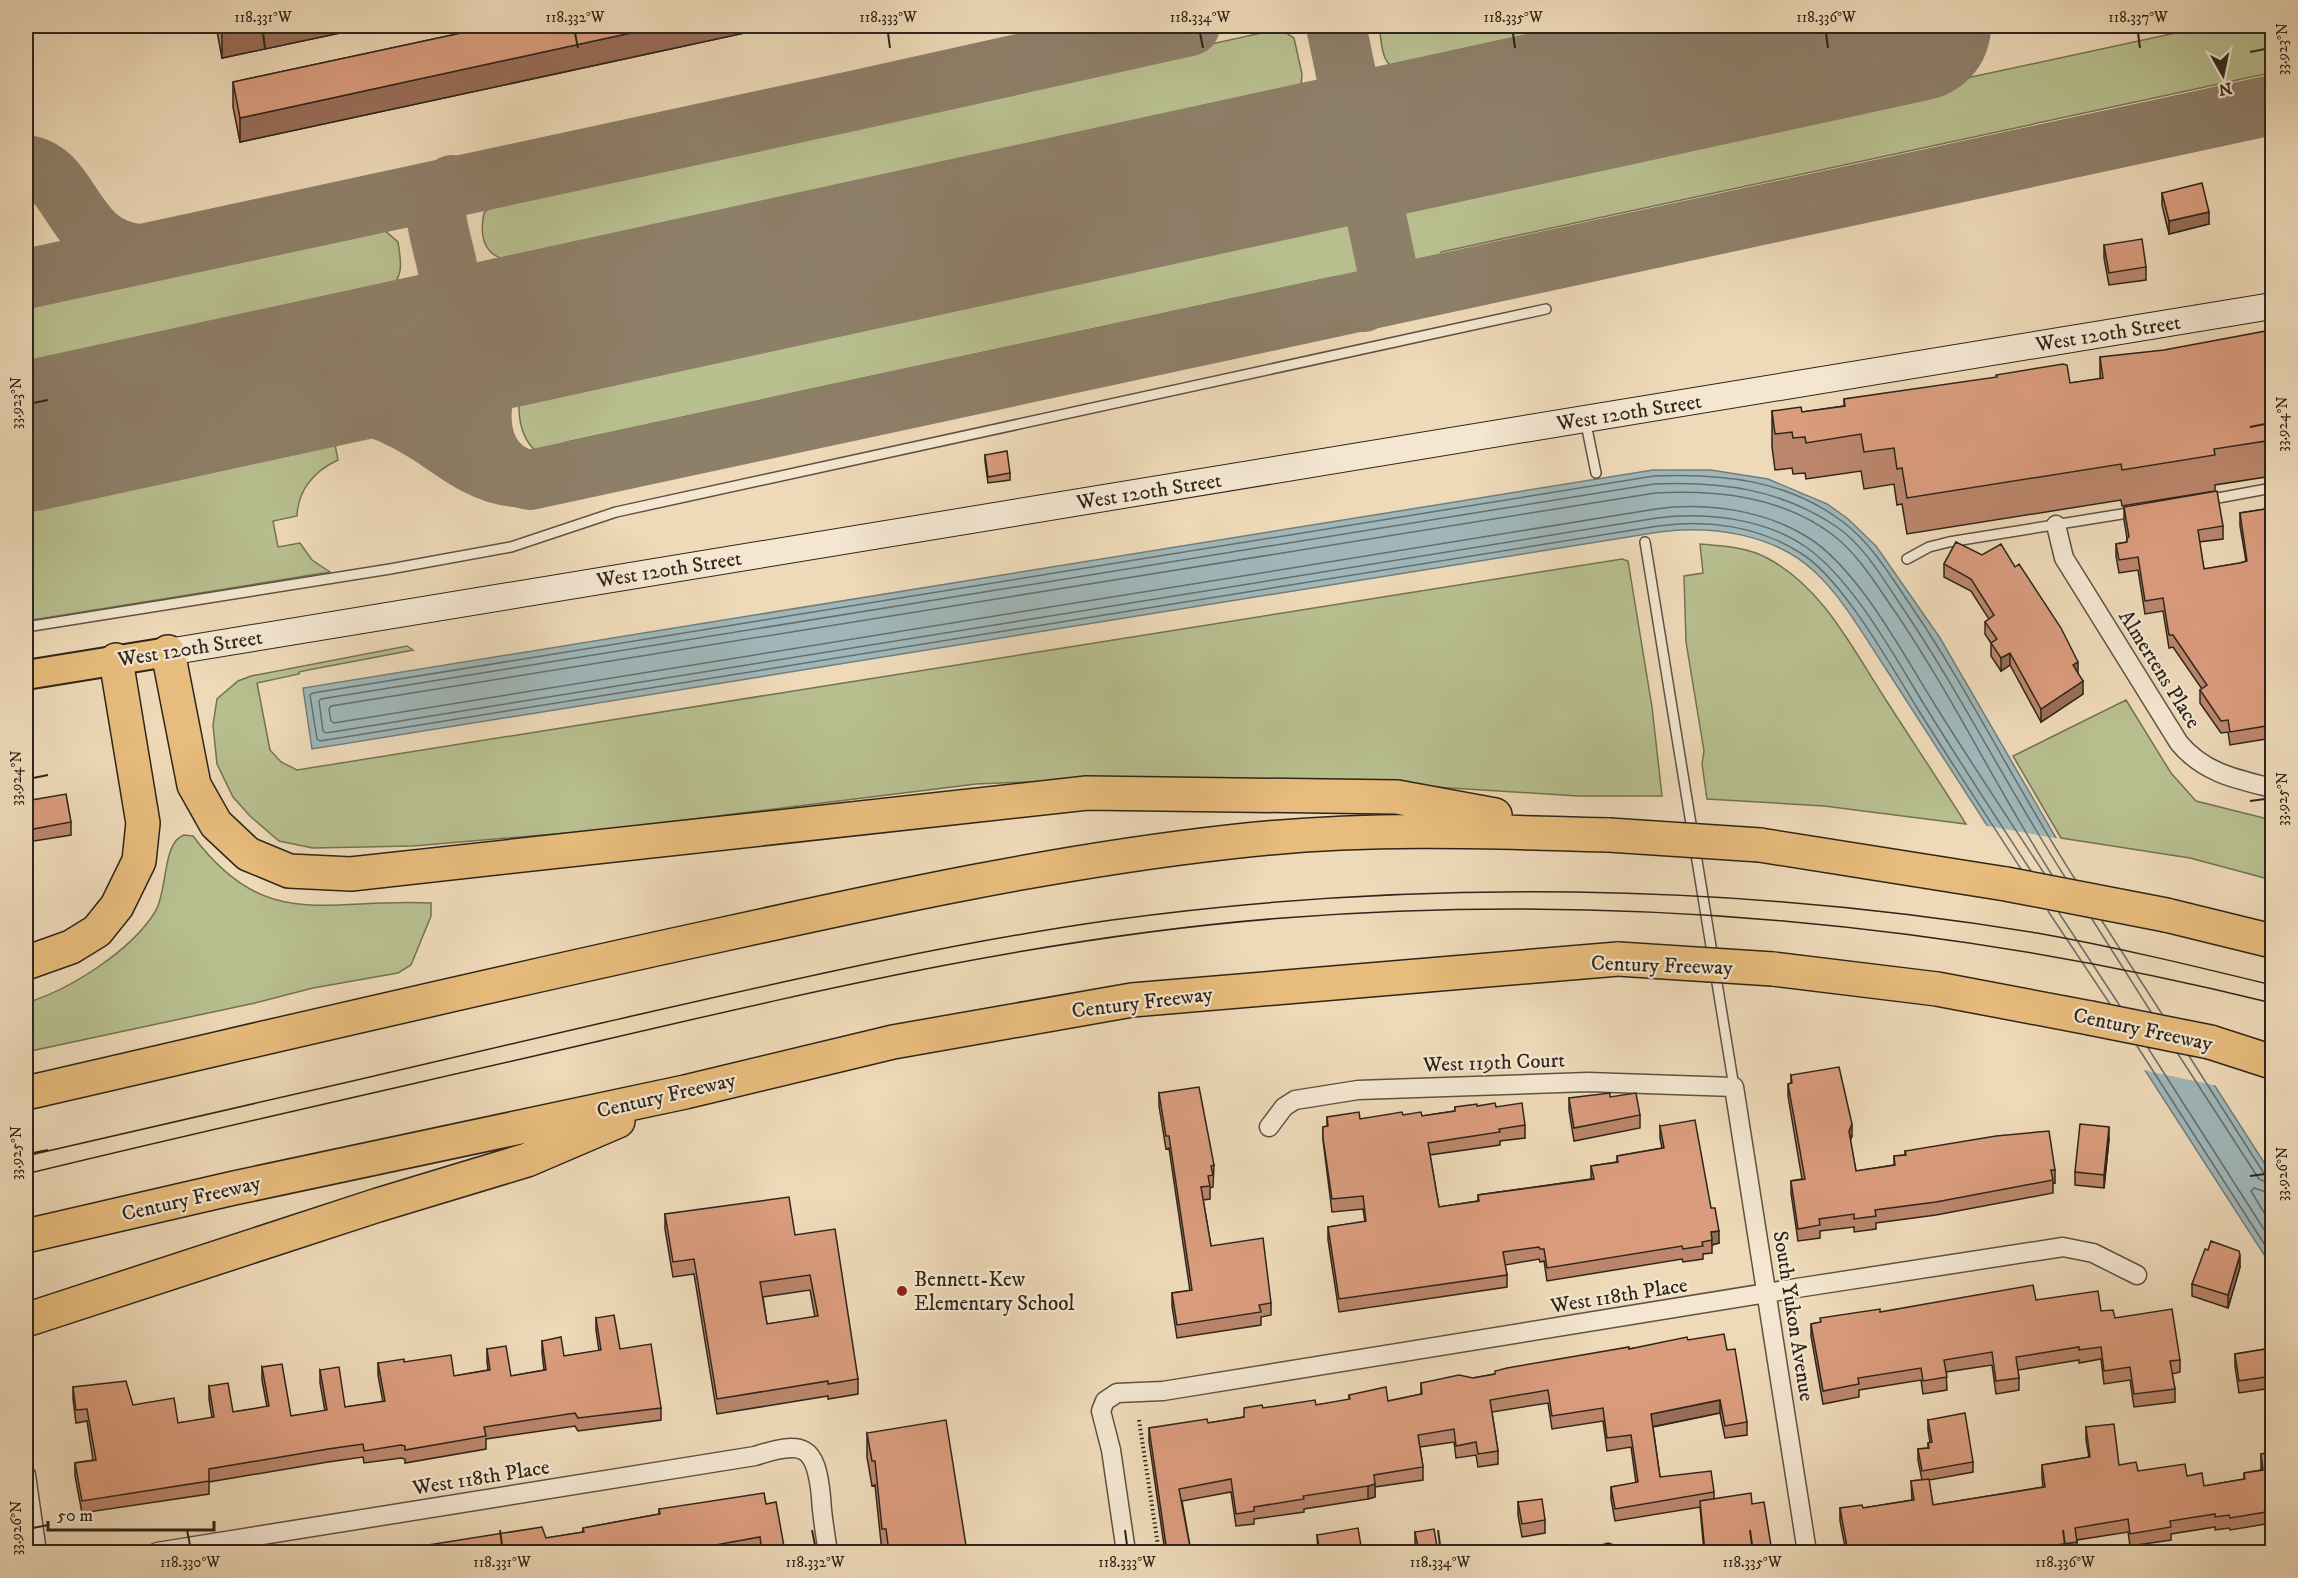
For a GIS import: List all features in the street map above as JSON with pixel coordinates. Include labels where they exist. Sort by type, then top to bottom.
[{"type":"highway","points":[[168,652],[194,785],[205,805],[216,824],[248,854],[289,871],[351,874],[1087,793],[1397,797],[1609,835]]},
{"type":"highway","points":[[26,963],[71,948],[97,931],[117,906],[139,861],[143,823],[116,660]]},
{"type":"highway","points":[[26,1093],[632,954],[840,909],[1067,865],[1232,841],[1414,830],[1609,835],[1760,845],[2006,884],[2166,915],[2272,941]]},
{"type":"highway","name":"Century Freeway","points":[[26,1236],[234,1188],[685,1092],[893,1042],[1132,1000],[1618,959],[1773,969],[1937,989],[2210,1042],[2272,1062]]},
{"type":"highway","points":[[26,1320],[378,1204],[527,1160],[685,1092]]},
{"type":"main road","name":"West 120th Street","points":[[26,675],[2272,306]]},
{"type":"street","name":"Almertens Place","points":[[2056,525],[2064,558],[2179,743],[2190,757],[2215,773],[2272,788]]},
{"type":"street","name":"West 119th Court","points":[[1269,1127],[1284,1107],[1295,1100],[1358,1090],[1588,1082],[1734,1087]]},
{"type":"street","name":"South Yukon Avenue","points":[[1734,1087],[1807,1552]]},
{"type":"street","name":"West 118th Place","points":[[1126,1552],[1111,1449],[1101,1411],[1105,1401],[1117,1394],[1175,1389],[2063,1247],[2093,1253],[2137,1275]]},
{"type":"street","name":"West 118th Place","points":[[157,1552],[755,1456],[780,1448],[798,1448],[811,1454],[818,1467],[828,1552]]},
{"type":"street","points":[[26,1475],[37,1552]]},
{"type":"lane","points":[[26,627],[378,571],[511,547],[616,512],[1546,309]]},
{"type":"lane","points":[[1585,419],[1596,473]]},
{"type":"lane","points":[[2193,502],[2272,488]]},
{"type":"lane","points":[[1907,559],[1929,547],[1949,542],[2147,510]]},
{"type":"lane","points":[[1646,542],[1734,1087]]},
{"type":"path","points":[[1139,1420],[1159,1552]]},
{"type":"green space","points":[[1379,26],[1611,26],[1399,70],[1388,63],[1385,58]]},
{"type":"green space","points":[[2208,26],[2272,26],[2272,80],[2265,74],[1441,252],[1442,261],[1416,261],[1405,249],[1399,234],[1396,202],[1406,188],[1412,187],[1414,197]]},
{"type":"green space","points":[[1280,29],[1294,38],[1302,74],[1301,86],[1290,95],[531,260],[508,260],[499,257],[491,253],[483,237],[484,213],[498,200],[508,197]]},
{"type":"green space","points":[[1338,201],[1355,210],[1366,253],[1361,272],[1336,285],[1334,277],[566,442],[566,451],[551,454],[536,451],[525,436],[522,427],[519,407],[525,380],[549,372],[552,384],[1331,215],[1329,202]]},
{"type":"green space","points":[[369,228],[383,229],[398,242],[401,263],[399,275],[386,291],[26,370],[26,300]]},
{"type":"green space","points":[[333,434],[338,460],[329,464],[309,482],[300,498],[297,516],[273,521],[278,547],[300,543],[312,560],[330,572],[26,621],[26,500]]},
{"type":"green space","points":[[1700,544],[1735,548],[1759,554],[1786,570],[1804,585],[1834,619],[1847,638],[1966,824],[1824,806],[1707,799],[1702,764],[1704,751],[1686,642],[1684,576],[1703,573]]},
{"type":"green space","points":[[1622,559],[1628,561],[1652,707],[1662,796],[1578,796],[1324,780],[1125,778],[976,784],[603,830],[413,846],[313,848],[279,841],[250,816],[233,797],[217,764],[213,725],[217,699],[238,681],[251,676],[407,646],[413,650],[308,670],[257,683],[270,750],[281,762],[297,770]]},
{"type":"green space","points":[[2126,700],[2171,773],[2196,801],[2272,820],[2272,880],[2190,858],[2061,838],[2013,756]]},
{"type":"green space","points":[[184,835],[193,836],[220,867],[247,887],[274,899],[301,904],[330,905],[431,903],[431,916],[411,965],[398,973],[313,988],[255,1003],[26,1052],[26,1003],[79,979],[115,955],[131,941],[155,912],[172,847],[177,839]]},
{"type":"water","points":[[1653,470],[1711,470],[1768,479],[1827,504],[1847,518],[1876,546],[1940,638],[2056,838],[2272,1175],[2272,1267],[1845,607],[1826,583],[1799,559],[1762,541],[1742,535],[1700,530],[1659,532],[312,749],[303,688]]},
{"type":"pier","points":[[1982,825],[2060,839],[2218,1086],[2143,1070]]},
{"type":"building","points":[[221,26],[259,26],[222,33]]},
{"type":"building","points":[[494,26],[663,26],[240,118],[233,82]]},
{"type":"building","points":[[2202,183],[2209,212],[2169,221],[2162,193]]},
{"type":"building","points":[[2142,239],[2146,267],[2109,273],[2104,245]]},
{"type":"building","points":[[2266,331],[2269,352],[2272,352],[2272,440],[2214,449],[2215,455],[2122,470],[2121,464],[1907,498],[1902,468],[1897,469],[1894,448],[1864,452],[1861,434],[1806,443],[1805,437],[1793,438],[1792,432],[1775,434],[1772,411],[1801,407],[1802,412],[1845,406],[1844,399],[1997,377],[1996,375],[2063,364],[2067,365],[2070,383],[2103,378],[2100,357],[2164,350]]},
{"type":"building","points":[[1007,451],[1010,473],[988,477],[985,455]]},
{"type":"building","points":[[2217,491],[2223,526],[2198,530],[2204,569],[2247,561],[2240,513],[2272,508],[2272,725],[2230,732],[2228,720],[2221,721],[2200,690],[2207,685],[2173,635],[2169,635],[2163,598],[2145,601],[2138,557],[2119,560],[2116,544],[2127,542],[2129,537],[2124,507]]},
{"type":"building","points":[[1956,542],[1982,555],[2001,544],[2015,567],[2019,564],[2061,628],[2078,662],[2073,665],[2083,681],[2041,709],[2010,653],[2001,658],[1991,643],[1997,639],[1985,622],[1994,615],[1971,579],[1944,564]]},
{"type":"building","points":[[66,794],[71,822],[28,830],[26,801]]},
{"type":"building","points":[[1839,1067],[1852,1124],[1849,1131],[1856,1171],[1895,1165],[1894,1156],[1906,1155],[1905,1151],[1996,1136],[2049,1131],[2055,1170],[2051,1170],[2053,1180],[1936,1202],[1875,1210],[1876,1216],[1854,1219],[1854,1214],[1819,1219],[1820,1225],[1798,1229],[1791,1181],[1805,1179],[1788,1084],[1792,1083],[1791,1075]]},
{"type":"building","points":[[1199,1087],[1214,1165],[1211,1166],[1213,1175],[1208,1176],[1210,1186],[1201,1187],[1211,1246],[1263,1238],[1271,1303],[1259,1305],[1261,1312],[1177,1325],[1172,1293],[1192,1290],[1169,1136],[1166,1136],[1159,1093]]},
{"type":"building","points":[[1610,1093],[1610,1097],[1636,1093],[1640,1115],[1574,1128],[1569,1098]]},
{"type":"building","points":[[1495,1103],[1496,1107],[1522,1103],[1525,1125],[1499,1129],[1500,1132],[1428,1143],[1439,1207],[1479,1201],[1478,1195],[1594,1179],[1591,1166],[1618,1162],[1617,1156],[1664,1148],[1660,1126],[1695,1120],[1711,1208],[1715,1208],[1719,1231],[1711,1232],[1712,1240],[1702,1242],[1703,1246],[1683,1249],[1682,1246],[1547,1268],[1544,1249],[1539,1247],[1503,1252],[1507,1275],[1339,1299],[1328,1227],[1366,1221],[1363,1196],[1332,1199],[1323,1138],[1323,1127],[1328,1126],[1327,1117],[1359,1112],[1360,1119],[1402,1112],[1403,1115],[1421,1112],[1422,1116],[1455,1111],[1455,1107]]},
{"type":"building","points":[[2080,1124],[2109,1127],[2104,1175],[2075,1172]]},
{"type":"building","points":[[789,1197],[795,1235],[835,1229],[858,1379],[828,1384],[828,1381],[717,1399],[694,1259],[673,1262],[665,1214]],"holes":[[[810,1275],[818,1316],[767,1324],[760,1282]]]},
{"type":"building","points":[[2211,1241],[2239,1251],[2240,1255],[2228,1295],[2192,1284],[2205,1249],[2208,1250]]},
{"type":"building","points":[[2033,1285],[2036,1300],[2098,1291],[2101,1311],[2113,1310],[2115,1318],[2172,1309],[2180,1360],[2170,1361],[2175,1389],[2134,1394],[2130,1367],[2104,1371],[2101,1347],[2079,1350],[2079,1347],[2016,1357],[2019,1378],[1996,1381],[1992,1352],[1944,1360],[1947,1377],[1923,1381],[1921,1368],[1858,1378],[1859,1384],[1823,1391],[1811,1324],[1821,1322],[1820,1318],[1880,1309],[1880,1312]]},
{"type":"building","points":[[614,1315],[620,1349],[651,1344],[661,1408],[578,1418],[575,1413],[484,1427],[486,1436],[405,1450],[405,1446],[401,1445],[364,1451],[363,1444],[328,1449],[209,1469],[209,1481],[82,1501],[75,1463],[96,1460],[87,1409],[76,1410],[73,1387],[126,1381],[133,1405],[174,1398],[178,1423],[214,1417],[209,1386],[228,1383],[233,1412],[269,1406],[262,1367],[282,1364],[291,1416],[327,1410],[320,1370],[339,1367],[345,1407],[385,1401],[378,1363],[404,1359],[404,1362],[451,1355],[454,1376],[490,1370],[487,1349],[506,1346],[511,1376],[546,1370],[542,1341],[561,1337],[564,1356],[601,1350],[596,1318]]},
{"type":"building","points":[[1724,1334],[1727,1350],[1735,1349],[1747,1422],[1725,1426],[1720,1400],[1651,1414],[1660,1477],[1711,1471],[1714,1492],[1615,1509],[1611,1487],[1638,1482],[1631,1435],[1607,1438],[1603,1408],[1552,1416],[1548,1390],[1490,1400],[1498,1451],[1478,1454],[1476,1442],[1456,1446],[1454,1429],[1418,1435],[1423,1467],[1374,1475],[1375,1484],[1368,1486],[1303,1496],[1304,1499],[1254,1507],[1254,1511],[1236,1514],[1231,1479],[1179,1489],[1191,1552],[1167,1552],[1149,1428],[1207,1419],[1208,1423],[1244,1417],[1244,1408],[1262,1405],[1263,1408],[1315,1400],[1316,1405],[1350,1399],[1349,1395],[1386,1387],[1388,1401],[1422,1394],[1421,1383],[1459,1375],[1473,1378],[1495,1374],[1495,1371],[1507,1368],[1629,1347],[1629,1349],[1687,1337],[1688,1340]]},
{"type":"building","points":[[2272,1348],[2272,1376],[2239,1381],[2235,1354]]},
{"type":"building","points":[[1965,1413],[1973,1462],[1922,1471],[1918,1449],[1929,1448],[1928,1443],[1932,1442],[1928,1420]]},
{"type":"building","points":[[946,1420],[967,1552],[889,1552],[886,1529],[882,1529],[875,1461],[872,1461],[867,1433]]},
{"type":"building","points":[[2114,1424],[2119,1465],[2136,1462],[2138,1471],[2185,1464],[2187,1476],[2202,1473],[2204,1486],[2245,1479],[2244,1473],[2263,1470],[2261,1454],[2272,1452],[2272,1511],[2230,1518],[2229,1515],[2215,1517],[2215,1514],[2170,1521],[2171,1527],[2130,1534],[2128,1519],[2075,1528],[2077,1542],[2009,1552],[1920,1552],[1919,1548],[1893,1552],[1848,1552],[1840,1508],[1862,1505],[1863,1508],[1914,1500],[1911,1481],[1929,1479],[1933,1505],[2045,1487],[2042,1465],[2090,1457],[2086,1427]]},
{"type":"building","points":[[764,1493],[766,1504],[776,1502],[785,1552],[762,1552],[760,1537],[704,1547],[705,1552],[384,1552],[542,1527],[546,1538],[584,1532],[583,1528],[660,1514],[659,1509]]},
{"type":"building","points":[[1751,1493],[1752,1504],[1764,1502],[1772,1552],[1705,1552],[1700,1501]]},
{"type":"building","points":[[1542,1499],[1545,1520],[1522,1524],[1518,1502]]},
{"type":"building","points":[[1358,1528],[1362,1552],[1320,1552],[1317,1535]]},
{"type":"building","points":[[1434,1529],[1438,1552],[1419,1552],[1415,1532]]},
{"type":"building","points":[[1608,1543],[1635,1552],[1595,1552],[1595,1547]]},
{"type":"taxiway","points":[[26,279],[1190,26]]},
{"type":"taxiway","points":[[1336,26],[1387,268],[1386,280],[1382,289],[1363,302]]},
{"type":"taxiway","points":[[1311,157],[1341,132],[1349,116],[1351,96]]},
{"type":"taxiway","points":[[452,185],[444,191],[435,206],[452,285],[467,314],[477,321],[490,325],[547,323],[508,351],[498,364],[489,380],[482,415],[483,433],[489,450],[498,464],[512,474],[530,480],[2272,105]]},
{"type":"taxiway","points":[[1374,208],[1372,182],[1379,162],[1394,146],[1416,134]]},
{"type":"taxiway","points":[[26,165],[42,170],[54,181],[75,211],[101,240],[119,250],[142,254]]},
{"type":"taxiway","points":[[407,354],[440,329],[449,313],[452,291]]},
{"type":"taxiway","points":[[251,388],[321,393],[367,404],[410,423],[481,467],[515,477]]},
{"type":"runway","points":[[26,437],[1916,26]]},
{"type":"tram line","points":[[26,1156],[795,979],[921,953],[1112,920],[1227,906],[1343,897],[1459,892],[1575,892],[1691,896],[1807,904],[1922,916],[2037,933],[2272,985]]},
{"type":"tram line","points":[[26,1174],[851,984],[1023,951],[1196,926],[1283,918],[1408,911],[1532,909],[1657,912],[1781,921],[1905,934],[2028,952],[2150,975],[2272,1003]]},
{"type":"place","name":"Bennett-Kew Elementary School","points":[[902,1291]]}]
